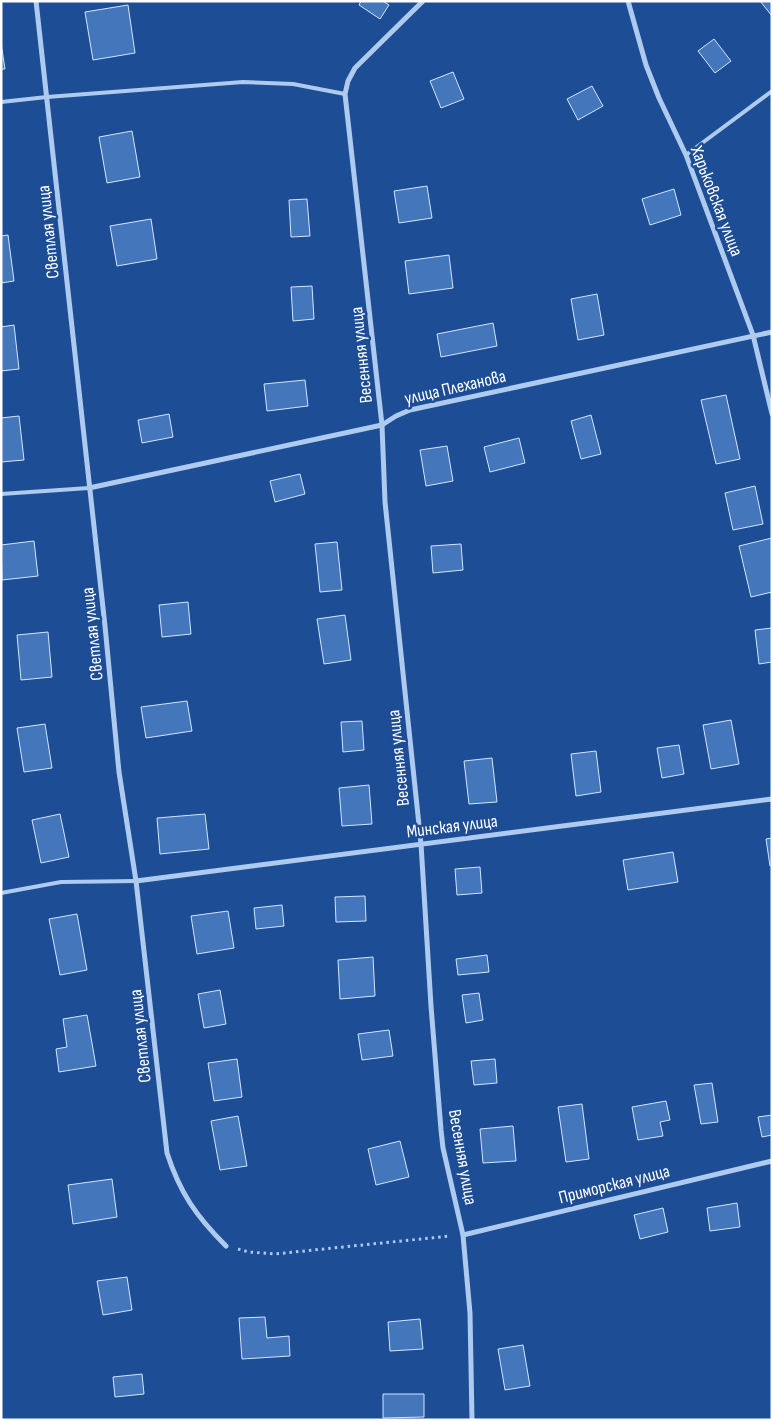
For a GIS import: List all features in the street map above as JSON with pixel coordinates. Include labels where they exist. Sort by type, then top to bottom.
[{"type":"street","name":"Светлая улица","points":[[36,1],[105,626],[119,772],[136,881],[167,1153],[175,1178],[189,1203],[226,1246]]},
{"type":"street","points":[[345,94],[348,81],[355,68],[423,1]]},
{"type":"street","name":"Харьковская улица","points":[[628,1],[646,65],[659,98],[686,155],[753,335],[772,414]]},
{"type":"street","name":"Весенняя улица","points":[[345,94],[382,425],[385,502],[421,844],[430,998],[441,1130],[463,1235],[470,1313],[472,1420]]},
{"type":"street","name":"улица Плеханова","points":[[89,488],[382,425],[410,410],[772,332]]},
{"type":"street","name":"Минская улица","points":[[136,881],[772,799]]},
{"type":"street","name":"Приморская улица","points":[[463,1235],[772,1160]]},
{"type":"lane","points":[[1,102],[243,82],[293,84],[345,94]]},
{"type":"lane","points":[[686,155],[772,91]]},
{"type":"lane","points":[[1,494],[89,488]]},
{"type":"lane","points":[[1,893],[61,882],[136,881]]},
{"type":"path","points":[[226,1246],[249,1252],[275,1254],[463,1235]]},
{"type":"building","points":[[361,1],[383,1],[389,5],[380,19],[359,5]]},
{"type":"building","points":[[760,1],[772,1],[772,16]]},
{"type":"building","points":[[128,5],[135,53],[93,60],[85,12]]},
{"type":"building","points":[[714,39],[731,61],[715,73],[698,51]]},
{"type":"building","points":[[1,43],[5,69],[1,69]]},
{"type":"building","points":[[453,72],[464,99],[441,108],[430,81]]},
{"type":"building","points":[[592,86],[603,106],[578,120],[567,99]]},
{"type":"building","points":[[132,131],[140,177],[107,183],[99,137]]},
{"type":"building","points":[[427,186],[432,218],[399,223],[394,191]]},
{"type":"building","points":[[674,189],[681,215],[650,225],[642,199]]},
{"type":"building","points":[[307,199],[310,236],[291,237],[289,200]]},
{"type":"building","points":[[151,219],[157,259],[117,266],[110,226]]},
{"type":"building","points":[[8,235],[14,281],[1,283],[1,236]]},
{"type":"building","points":[[449,255],[453,288],[409,294],[405,261]]},
{"type":"building","points":[[312,286],[314,319],[293,321],[291,287]]},
{"type":"building","points":[[597,294],[604,335],[578,340],[571,299]]},
{"type":"building","points":[[493,323],[497,346],[441,357],[437,334]]},
{"type":"building","points":[[14,325],[19,369],[1,371],[1,327]]},
{"type":"building","points":[[305,380],[308,406],[267,411],[264,384]]},
{"type":"building","points":[[726,395],[740,459],[716,464],[701,400]]},
{"type":"building","points":[[169,414],[173,437],[142,443],[138,420]]},
{"type":"building","points":[[591,415],[601,454],[581,459],[571,421]]},
{"type":"building","points":[[19,416],[24,460],[1,462],[1,418]]},
{"type":"building","points":[[519,438],[525,463],[490,472],[484,447]]},
{"type":"building","points":[[447,446],[453,481],[426,486],[420,450]]},
{"type":"building","points":[[300,474],[305,494],[275,502],[270,481]]},
{"type":"building","points":[[755,486],[763,524],[733,530],[725,493]]},
{"type":"building","points":[[772,538],[772,592],[751,597],[739,546]]},
{"type":"building","points":[[34,541],[38,576],[2,580],[1,545]]},
{"type":"building","points":[[337,542],[342,590],[320,592],[315,544]]},
{"type":"building","points":[[461,544],[463,570],[433,573],[431,546]]},
{"type":"building","points":[[188,602],[191,634],[162,637],[159,605]]},
{"type":"building","points":[[345,615],[351,660],[324,664],[317,619]]},
{"type":"building","points":[[772,628],[772,662],[759,664],[755,630]]},
{"type":"building","points":[[48,632],[52,677],[21,680],[17,635]]},
{"type":"building","points":[[187,701],[192,731],[146,738],[141,707]]},
{"type":"building","points":[[731,720],[739,764],[711,769],[703,725]]},
{"type":"building","points":[[362,721],[364,750],[343,752],[341,722]]},
{"type":"building","points":[[45,724],[52,768],[24,772],[17,728]]},
{"type":"building","points":[[679,745],[684,774],[662,778],[657,748]]},
{"type":"building","points":[[596,751],[601,792],[576,796],[571,754]]},
{"type":"building","points":[[492,758],[497,802],[469,804],[464,761]]},
{"type":"building","points":[[369,785],[372,824],[342,826],[339,788]]},
{"type":"building","points":[[60,814],[69,857],[41,863],[32,820]]},
{"type":"building","points":[[205,814],[209,849],[160,854],[157,818]]},
{"type":"building","points":[[772,838],[772,865],[770,866],[766,839]]},
{"type":"building","points":[[673,852],[678,882],[628,890],[623,860]]},
{"type":"building","points":[[480,867],[482,893],[457,895],[455,869]]},
{"type":"building","points":[[365,896],[366,921],[336,922],[335,897]]},
{"type":"building","points":[[282,905],[284,926],[256,929],[254,908]]},
{"type":"building","points":[[228,911],[234,948],[197,954],[191,916]]},
{"type":"building","points":[[77,914],[87,970],[60,975],[49,919]]},
{"type":"building","points":[[487,955],[489,972],[458,975],[456,959]]},
{"type":"building","points":[[373,957],[375,996],[340,999],[338,960]]},
{"type":"building","points":[[220,990],[226,1024],[204,1028],[198,994]]},
{"type":"building","points":[[479,993],[483,1020],[466,1023],[462,995]]},
{"type":"building","points":[[87,1015],[96,1066],[59,1072],[56,1049],[67,1047],[63,1019]]},
{"type":"building","points":[[389,1030],[393,1056],[362,1060],[358,1034]]},
{"type":"building","points":[[237,1059],[242,1097],[214,1101],[208,1063]]},
{"type":"building","points":[[495,1059],[497,1083],[474,1085],[471,1061]]},
{"type":"building","points":[[712,1083],[718,1122],[701,1124],[694,1085]]},
{"type":"building","points":[[666,1101],[670,1120],[660,1122],[663,1136],[638,1140],[632,1107]]},
{"type":"building","points":[[582,1104],[589,1159],[566,1162],[558,1107]]},
{"type":"building","points":[[772,1115],[772,1135],[762,1137],[758,1117]]},
{"type":"building","points":[[238,1116],[247,1166],[220,1170],[211,1121]]},
{"type":"building","points":[[513,1126],[516,1161],[483,1163],[480,1129]]},
{"type":"building","points":[[400,1141],[409,1177],[376,1185],[368,1149]]},
{"type":"building","points":[[112,1179],[117,1217],[73,1224],[68,1185]]},
{"type":"building","points":[[737,1203],[740,1227],[710,1231],[707,1208]]},
{"type":"building","points":[[663,1208],[668,1232],[640,1239],[634,1215]]},
{"type":"building","points":[[127,1277],[132,1310],[103,1315],[97,1281]]},
{"type":"building","points":[[265,1317],[267,1338],[289,1336],[290,1356],[242,1359],[239,1318]]},
{"type":"building","points":[[420,1319],[423,1349],[390,1351],[388,1322]]},
{"type":"building","points":[[523,1345],[530,1386],[505,1390],[498,1349]]},
{"type":"building","points":[[142,1374],[144,1394],[115,1397],[113,1377]]},
{"type":"building","points":[[383,1394],[424,1394],[424,1417],[383,1418]]}]
